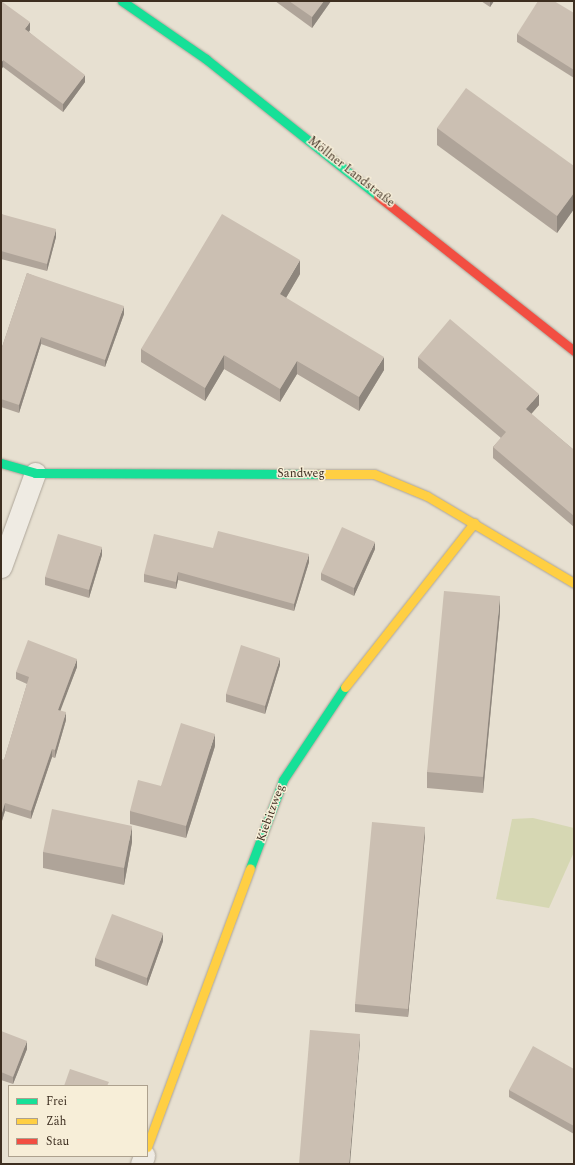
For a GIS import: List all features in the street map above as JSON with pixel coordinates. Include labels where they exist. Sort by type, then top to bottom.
[{"type":"street","name":"Möllner Landstraße","points":[[122,1],[206,60],[574,351]]},
{"type":"street","name":"Sandweg","points":[[1,463],[35,472],[374,474],[427,496],[574,583]]},
{"type":"street","points":[[1,567],[35,472]]},
{"type":"street","name":"Kiebitzweg","points":[[148,1144],[283,780],[348,682],[474,523]]},
{"type":"green space","points":[[533,818],[574,828],[574,852],[549,908],[496,899],[512,819]]},
{"type":"building","points":[[1,1],[30,22],[25,29],[85,75],[63,104],[3,60],[1,63]]},
{"type":"building","points":[[289,1],[324,1],[312,17]]},
{"type":"building","points":[[538,1],[554,1],[574,13],[574,70],[517,34]]},
{"type":"building","points":[[466,88],[574,166],[574,193],[557,216],[437,128]]},
{"type":"building","points":[[1,214],[56,229],[47,264],[1,251]]},
{"type":"building","points":[[222,214],[300,260],[280,294],[384,357],[359,397],[297,361],[280,389],[224,355],[205,388],[141,349]]},
{"type":"building","points":[[27,273],[124,306],[105,360],[41,337],[19,405],[1,399],[1,350]]},
{"type":"building","points":[[450,319],[539,394],[526,409],[574,450],[574,516],[493,447],[506,432],[418,357]]},
{"type":"building","points":[[342,527],[375,542],[354,588],[321,573]]},
{"type":"building","points":[[218,531],[309,554],[294,604],[178,572],[176,582],[144,574],[154,534],[213,548]]},
{"type":"building","points":[[58,534],[102,547],[89,590],[45,577]]},
{"type":"building","points":[[444,591],[500,596],[483,777],[427,772]]},
{"type":"building","points":[[28,640],[77,659],[58,710],[66,712],[55,750],[52,749],[31,811],[5,803],[1,816],[1,759],[4,760],[29,677],[16,672]]},
{"type":"building","points":[[241,645],[280,658],[265,706],[226,694]]},
{"type":"building","points":[[181,723],[215,734],[186,826],[130,811],[138,780],[161,786]]},
{"type":"building","points":[[52,809],[132,826],[124,868],[43,852]]},
{"type":"building","points":[[372,822],[425,827],[408,1009],[355,1004]]},
{"type":"building","points":[[112,914],[163,933],[147,978],[95,958]]},
{"type":"building","points":[[310,1030],[360,1034],[349,1164],[299,1164]]},
{"type":"building","points":[[1,1031],[27,1041],[13,1077],[1,1072]]},
{"type":"building","points":[[533,1046],[574,1069],[574,1126],[509,1090]]},
{"type":"building","points":[[70,1069],[109,1082],[108,1085],[64,1085]]},
{"type":"traffic: fast","points":[[122,1],[206,59],[378,196]]},
{"type":"traffic: fast","points":[[1,463],[35,473],[320,474]]},
{"type":"traffic: fast","points":[[250,868],[283,780],[345,687]]},
{"type":"traffic: slow","points":[[320,474],[374,474],[427,496],[574,583]]},
{"type":"traffic: slow","points":[[345,687],[474,523]]},
{"type":"traffic: slow","points":[[148,1144],[250,868]]},
{"type":"traffic: jam","points":[[378,196],[574,351]]}]
